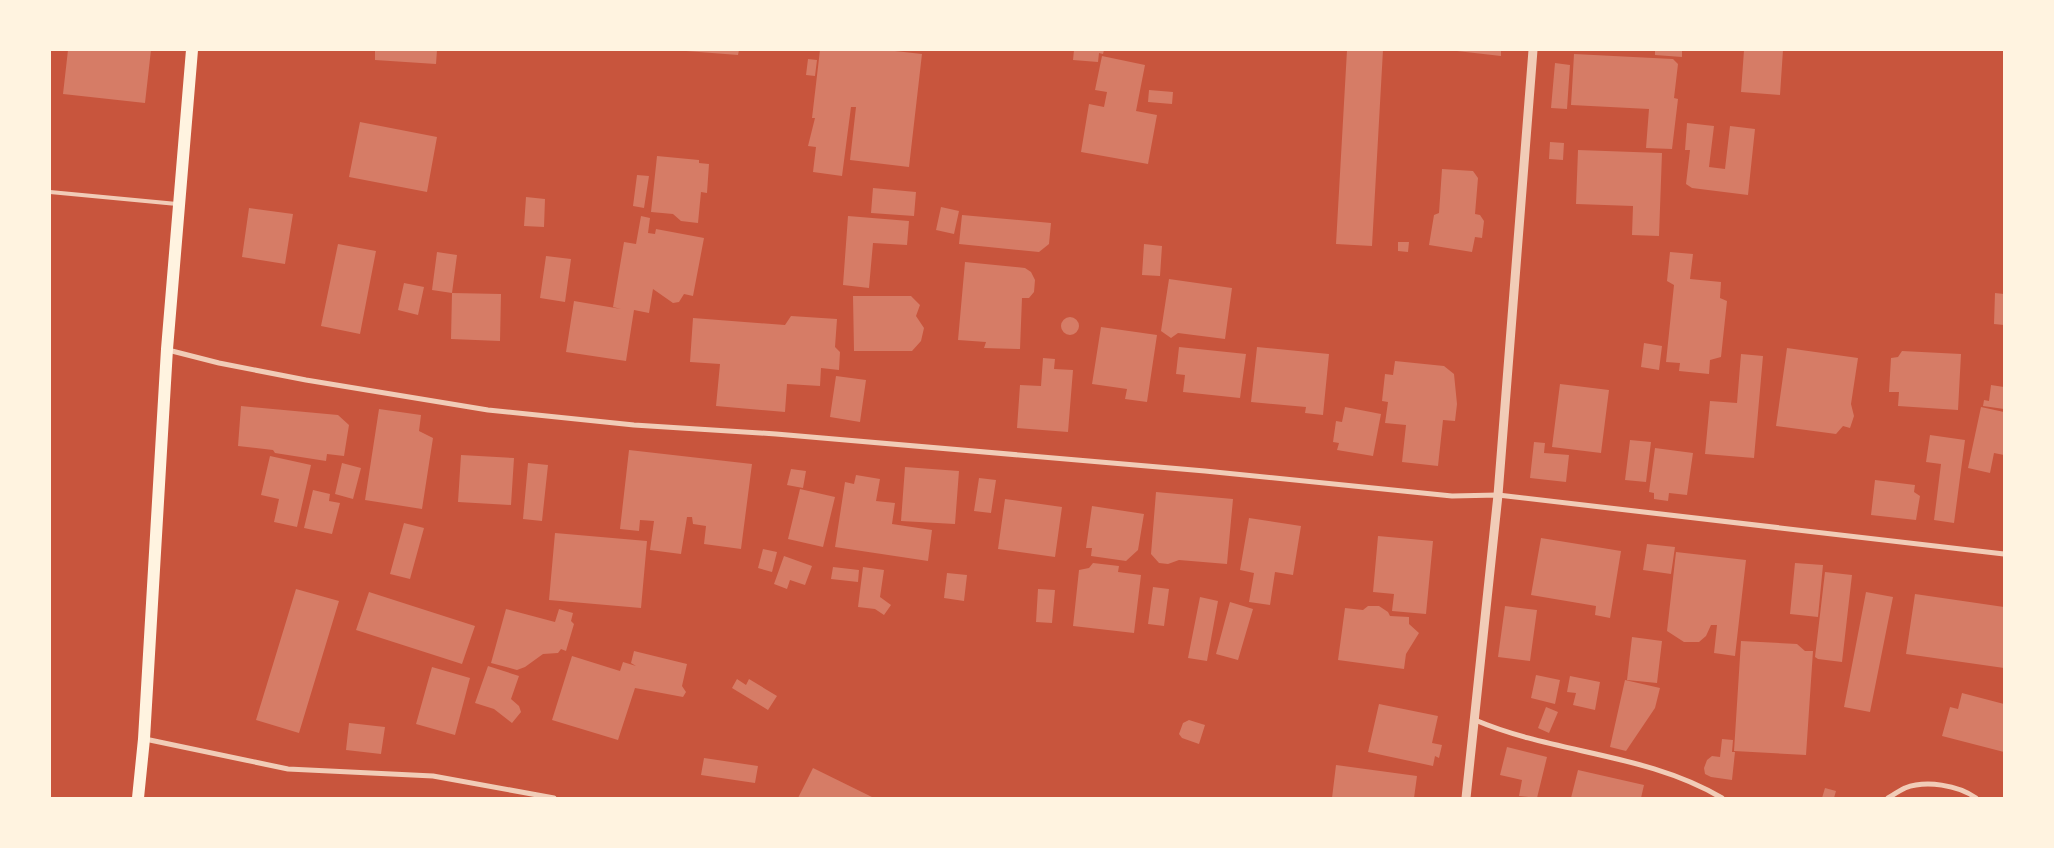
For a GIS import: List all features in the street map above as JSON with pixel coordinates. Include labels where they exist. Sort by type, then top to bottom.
[{"type":"main road","points":[[138,798],[144,739],[167,349],[192,50]]},
{"type":"street","points":[[1466,798],[1498,495],[1533,50]]},
{"type":"street","points":[[167,349],[220,363],[306,380],[488,410],[634,425],[776,434],[1205,470],[1452,496],[1498,495],[2004,554]]},
{"type":"street","points":[[1475,720],[1497,729],[1626,761],[1681,777],[1722,798]]},
{"type":"street","points":[[144,739],[288,769],[433,776],[554,798]]},
{"type":"street","points":[[1888,798],[1906,788],[1928,784],[1948,786],[1968,792],[1976,798]]},
{"type":"lane","points":[[50,192],[180,204]]},
{"type":"building","points":[[68,50],[151,50],[145,103],[63,94]]},
{"type":"building","points":[[375,50],[437,50],[436,64],[375,60]]},
{"type":"building","points":[[686,50],[739,50],[738,55]]},
{"type":"building","points":[[820,50],[886,50],[922,54],[909,167],[850,160],[856,107],[851,107],[842,176],[813,172],[816,147],[808,146],[815,118],[812,118]]},
{"type":"building","points":[[1074,50],[1104,50],[1103,54],[1099,53],[1098,62],[1073,60]]},
{"type":"building","points":[[1347,50],[1383,50],[1372,246],[1336,244]]},
{"type":"building","points":[[1448,50],[1501,50],[1501,56]]},
{"type":"building","points":[[1655,50],[1682,50],[1682,57],[1655,55]]},
{"type":"building","points":[[1744,50],[1783,50],[1780,95],[1741,92]]},
{"type":"building","points":[[1574,54],[1673,59],[1678,64],[1674,98],[1678,99],[1672,149],[1646,148],[1649,109],[1571,105]]},
{"type":"building","points":[[1102,56],[1145,65],[1136,111],[1157,115],[1148,164],[1081,152],[1089,104],[1104,107],[1107,92],[1095,90]]},
{"type":"building","points":[[808,59],[817,60],[815,76],[806,75]]},
{"type":"building","points":[[1555,63],[1570,65],[1567,109],[1551,108]]},
{"type":"building","points":[[1149,90],[1173,92],[1172,104],[1148,102]]},
{"type":"building","points":[[360,122],[437,137],[427,192],[349,177]]},
{"type":"building","points":[[1687,123],[1714,126],[1709,167],[1725,169],[1730,126],[1755,129],[1748,195],[1692,188],[1686,184],[1690,150],[1685,150]]},
{"type":"building","points":[[1550,142],[1564,143],[1563,160],[1549,159]]},
{"type":"building","points":[[1578,150],[1662,153],[1659,236],[1632,235],[1633,206],[1576,204]]},
{"type":"building","points":[[657,156],[699,160],[699,163],[709,164],[707,193],[701,192],[698,223],[681,221],[673,214],[651,212]]},
{"type":"building","points":[[1442,169],[1473,171],[1478,178],[1475,214],[1480,215],[1484,221],[1482,238],[1475,237],[1472,252],[1429,245],[1434,215],[1439,213]]},
{"type":"building","points":[[637,175],[649,176],[644,208],[633,206]]},
{"type":"building","points":[[873,188],[916,192],[914,216],[871,213]]},
{"type":"building","points":[[526,197],[545,199],[544,227],[524,226]]},
{"type":"building","points":[[941,207],[959,211],[954,234],[936,230]]},
{"type":"building","points":[[249,208],[293,214],[285,264],[242,257]]},
{"type":"building","points":[[962,215],[1051,223],[1049,244],[1039,252],[959,244]]},
{"type":"building","points":[[641,216],[650,218],[648,233],[655,234],[656,229],[704,238],[693,296],[684,294],[679,302],[673,303],[653,289],[649,313],[634,310],[626,361],[566,352],[574,301],[621,309],[613,307],[624,242],[636,244]]},
{"type":"building","points":[[848,216],[909,221],[907,245],[873,243],[869,288],[843,285]]},
{"type":"building","points":[[1398,242],[1409,242],[1408,252],[1398,251]]},
{"type":"building","points":[[338,244],[376,251],[360,334],[321,326]]},
{"type":"building","points":[[1144,244],[1162,246],[1160,276],[1142,275]]},
{"type":"building","points":[[437,252],[457,255],[452,293],[432,290]]},
{"type":"building","points":[[1670,252],[1693,254],[1690,279],[1721,282],[1720,298],[1727,301],[1721,357],[1710,360],[1709,374],[1679,371],[1680,363],[1666,362],[1674,285],[1667,281]]},
{"type":"building","points":[[546,256],[571,259],[565,302],[540,298]]},
{"type":"building","points":[[965,262],[1025,268],[1031,272],[1035,280],[1034,292],[1029,298],[1022,298],[1020,349],[984,348],[986,342],[958,340]]},
{"type":"building","points":[[1169,279],[1232,288],[1225,339],[1178,333],[1171,338],[1161,331]]},
{"type":"building","points":[[404,283],[424,287],[418,315],[398,310]]},
{"type":"building","points":[[452,293],[501,294],[500,341],[451,339]]},
{"type":"building","points":[[1995,293],[2004,294],[2004,325],[1994,324]]},
{"type":"building","points":[[853,296],[911,296],[920,305],[916,316],[924,328],[921,341],[912,351],[854,351]]},
{"type":"building","points":[[791,316],[837,319],[835,347],[840,352],[839,370],[821,368],[820,386],[787,384],[785,412],[716,406],[720,364],[690,362],[693,318],[785,325]]},
{"type":"building","points":[[1070,317],[1076,320],[1079,326],[1076,332],[1070,335],[1064,332],[1061,326],[1064,320]]},
{"type":"building","points":[[1101,327],[1157,335],[1147,402],[1125,399],[1127,389],[1092,384]]},
{"type":"building","points":[[1644,343],[1662,346],[1659,370],[1641,367]]},
{"type":"building","points":[[1179,347],[1246,354],[1240,398],[1183,392],[1185,375],[1176,374]]},
{"type":"building","points":[[1257,347],[1329,354],[1323,415],[1305,413],[1306,407],[1251,402]]},
{"type":"building","points":[[1787,348],[1858,358],[1851,404],[1854,416],[1850,428],[1843,426],[1836,434],[1776,426]]},
{"type":"building","points":[[1902,351],[1961,354],[1958,410],[1898,406],[1899,392],[1889,392],[1891,358],[1898,357]]},
{"type":"building","points":[[1741,354],[1763,356],[1754,458],[1705,454],[1710,401],[1737,403]]},
{"type":"building","points":[[1043,358],[1055,359],[1054,369],[1073,370],[1068,432],[1017,428],[1020,385],[1041,386]]},
{"type":"building","points":[[1395,361],[1444,366],[1454,374],[1457,404],[1455,421],[1443,420],[1438,466],[1402,462],[1406,425],[1385,423],[1388,402],[1382,401],[1385,374],[1393,375]]},
{"type":"building","points":[[836,376],[866,380],[860,422],[830,417]]},
{"type":"building","points":[[1560,384],[1609,390],[1601,453],[1552,447]]},
{"type":"building","points":[[1991,385],[2004,387],[2004,409],[1983,406],[1984,400],[1989,401]]},
{"type":"building","points":[[241,406],[338,415],[349,425],[344,456],[327,454],[326,461],[275,453],[273,450],[238,446]]},
{"type":"building","points":[[1345,407],[1381,414],[1373,456],[1337,450],[1339,443],[1333,442],[1336,421],[1342,422]]},
{"type":"building","points":[[1981,407],[2004,412],[2004,455],[1994,453],[1990,473],[1968,468]]},
{"type":"building","points":[[379,409],[421,415],[419,431],[433,438],[422,509],[365,500]]},
{"type":"building","points":[[1930,435],[1965,440],[1954,523],[1934,520],[1941,464],[1926,462]]},
{"type":"building","points":[[1630,440],[1651,442],[1646,482],[1625,480]]},
{"type":"building","points":[[1534,442],[1545,443],[1544,453],[1569,455],[1566,482],[1530,478]]},
{"type":"building","points":[[1655,448],[1693,453],[1687,495],[1669,493],[1668,501],[1654,499],[1654,493],[1649,492]]},
{"type":"building","points":[[629,450],[752,464],[741,549],[704,544],[706,526],[693,524],[692,517],[687,517],[681,554],[650,550],[654,521],[640,520],[639,531],[620,529]]},
{"type":"building","points":[[461,455],[514,458],[511,505],[458,502]]},
{"type":"building","points":[[270,456],[311,465],[297,527],[274,522],[279,499],[261,495]]},
{"type":"building","points":[[342,463],[361,468],[353,499],[335,494]]},
{"type":"building","points":[[528,463],[548,465],[542,521],[523,519]]},
{"type":"building","points":[[905,467],[959,471],[955,524],[901,521]]},
{"type":"building","points":[[791,469],[806,471],[803,488],[787,485]]},
{"type":"building","points":[[856,475],[880,479],[876,501],[895,503],[892,524],[932,530],[928,561],[835,547],[845,482],[854,484]]},
{"type":"building","points":[[979,478],[996,480],[991,513],[974,511]]},
{"type":"building","points":[[1875,480],[1915,485],[1914,492],[1920,496],[1916,520],[1871,515]]},
{"type":"building","points":[[800,489],[835,497],[823,547],[788,539]]},
{"type":"building","points":[[313,490],[330,494],[329,501],[340,503],[332,534],[304,528]]},
{"type":"building","points":[[1156,492],[1233,499],[1227,564],[1179,560],[1168,564],[1159,563],[1151,554]]},
{"type":"building","points":[[1005,499],[1062,507],[1055,557],[998,549]]},
{"type":"building","points":[[1092,506],[1144,514],[1138,550],[1126,561],[1091,556],[1092,548],[1086,548]]},
{"type":"building","points":[[1249,518],[1301,526],[1293,575],[1275,572],[1270,605],[1249,602],[1254,573],[1240,570]]},
{"type":"building","points":[[404,523],[424,528],[410,579],[390,574]]},
{"type":"building","points":[[555,533],[647,541],[641,608],[549,600]]},
{"type":"building","points":[[1378,536],[1433,541],[1426,614],[1392,611],[1394,594],[1373,592]]},
{"type":"building","points":[[1541,538],[1621,551],[1610,618],[1595,615],[1596,606],[1531,595]]},
{"type":"building","points":[[1647,544],[1675,547],[1671,574],[1643,570]]},
{"type":"building","points":[[763,549],[777,552],[772,572],[758,568]]},
{"type":"building","points":[[1676,552],[1746,560],[1735,656],[1714,653],[1717,625],[1711,625],[1706,636],[1699,642],[1684,642],[1667,631]]},
{"type":"building","points":[[784,556],[812,566],[805,585],[790,580],[787,589],[774,584]]},
{"type":"building","points":[[1093,563],[1119,566],[1118,572],[1141,575],[1134,633],[1073,626],[1079,570],[1089,568]]},
{"type":"building","points":[[1795,563],[1823,565],[1818,617],[1790,614]]},
{"type":"building","points":[[833,567],[859,570],[858,582],[831,579]]},
{"type":"building","points":[[863,567],[884,570],[880,597],[891,605],[884,615],[875,609],[858,607]]},
{"type":"building","points":[[1825,572],[1852,575],[1842,662],[1815,657]]},
{"type":"building","points":[[947,573],[967,575],[964,601],[944,598]]},
{"type":"building","points":[[1153,587],[1169,589],[1164,626],[1148,624]]},
{"type":"building","points":[[296,589],[339,601],[299,733],[256,720]]},
{"type":"building","points":[[1038,589],[1055,590],[1052,623],[1036,622]]},
{"type":"building","points":[[369,592],[475,626],[462,664],[356,630]]},
{"type":"building","points":[[1866,592],[1893,597],[1870,712],[1844,707]]},
{"type":"building","points":[[1915,594],[2004,607],[2004,668],[1906,654]]},
{"type":"building","points":[[1200,597],[1218,601],[1207,661],[1188,658]]},
{"type":"building","points":[[1230,602],[1253,609],[1238,660],[1216,654]]},
{"type":"building","points":[[1368,606],[1379,606],[1388,612],[1390,616],[1409,617],[1409,624],[1419,633],[1406,654],[1404,669],[1338,660],[1345,608],[1363,610]]},
{"type":"building","points":[[1505,606],[1537,610],[1530,661],[1498,657]]},
{"type":"building","points":[[506,609],[555,622],[559,609],[573,613],[571,621],[574,624],[566,651],[561,649],[558,653],[543,654],[525,667],[517,670],[491,663]]},
{"type":"building","points":[[1632,637],[1662,641],[1657,683],[1627,680]]},
{"type":"building","points":[[1741,641],[1797,644],[1805,651],[1813,651],[1806,755],[1734,751]]},
{"type":"building","points":[[634,651],[687,664],[682,686],[686,692],[683,697],[635,688],[618,740],[552,720],[572,656],[620,671],[623,662],[636,666],[631,663]]},
{"type":"building","points":[[488,666],[519,676],[511,699],[519,706],[521,712],[512,723],[494,709],[475,703]]},
{"type":"building","points":[[432,667],[470,678],[455,735],[416,724]]},
{"type":"building","points":[[1536,675],[1560,680],[1555,704],[1531,698]]},
{"type":"building","points":[[1570,676],[1600,682],[1595,710],[1573,705],[1576,693],[1567,692]]},
{"type":"building","points":[[737,679],[746,685],[749,679],[777,696],[768,710],[732,688]]},
{"type":"building","points":[[1625,680],[1660,688],[1655,708],[1626,751],[1610,747]]},
{"type":"building","points":[[1962,693],[2004,704],[2004,752],[1942,736],[1950,707],[1958,709]]},
{"type":"building","points":[[1379,704],[1438,716],[1432,743],[1442,745],[1439,758],[1435,756],[1433,766],[1368,752]]},
{"type":"building","points":[[1546,707],[1558,712],[1549,733],[1538,728]]},
{"type":"building","points":[[1189,720],[1205,725],[1199,744],[1182,738],[1179,734],[1183,723]]},
{"type":"building","points":[[349,723],[385,727],[381,754],[346,750]]},
{"type":"building","points":[[1722,739],[1733,740],[1732,752],[1735,752],[1732,780],[1711,777],[1705,774],[1704,768],[1707,760],[1712,756],[1720,757]]},
{"type":"building","points":[[1507,747],[1547,757],[1537,798],[1519,796],[1522,780],[1500,775]]},
{"type":"building","points":[[704,758],[758,766],[755,783],[701,775]]},
{"type":"building","points":[[1336,765],[1417,776],[1414,798],[1332,798]]},
{"type":"building","points":[[813,768],[874,798],[798,798]]},
{"type":"building","points":[[1578,770],[1644,785],[1641,798],[1571,798]]},
{"type":"building","points":[[1825,788],[1836,791],[1834,798],[1822,798]]}]
